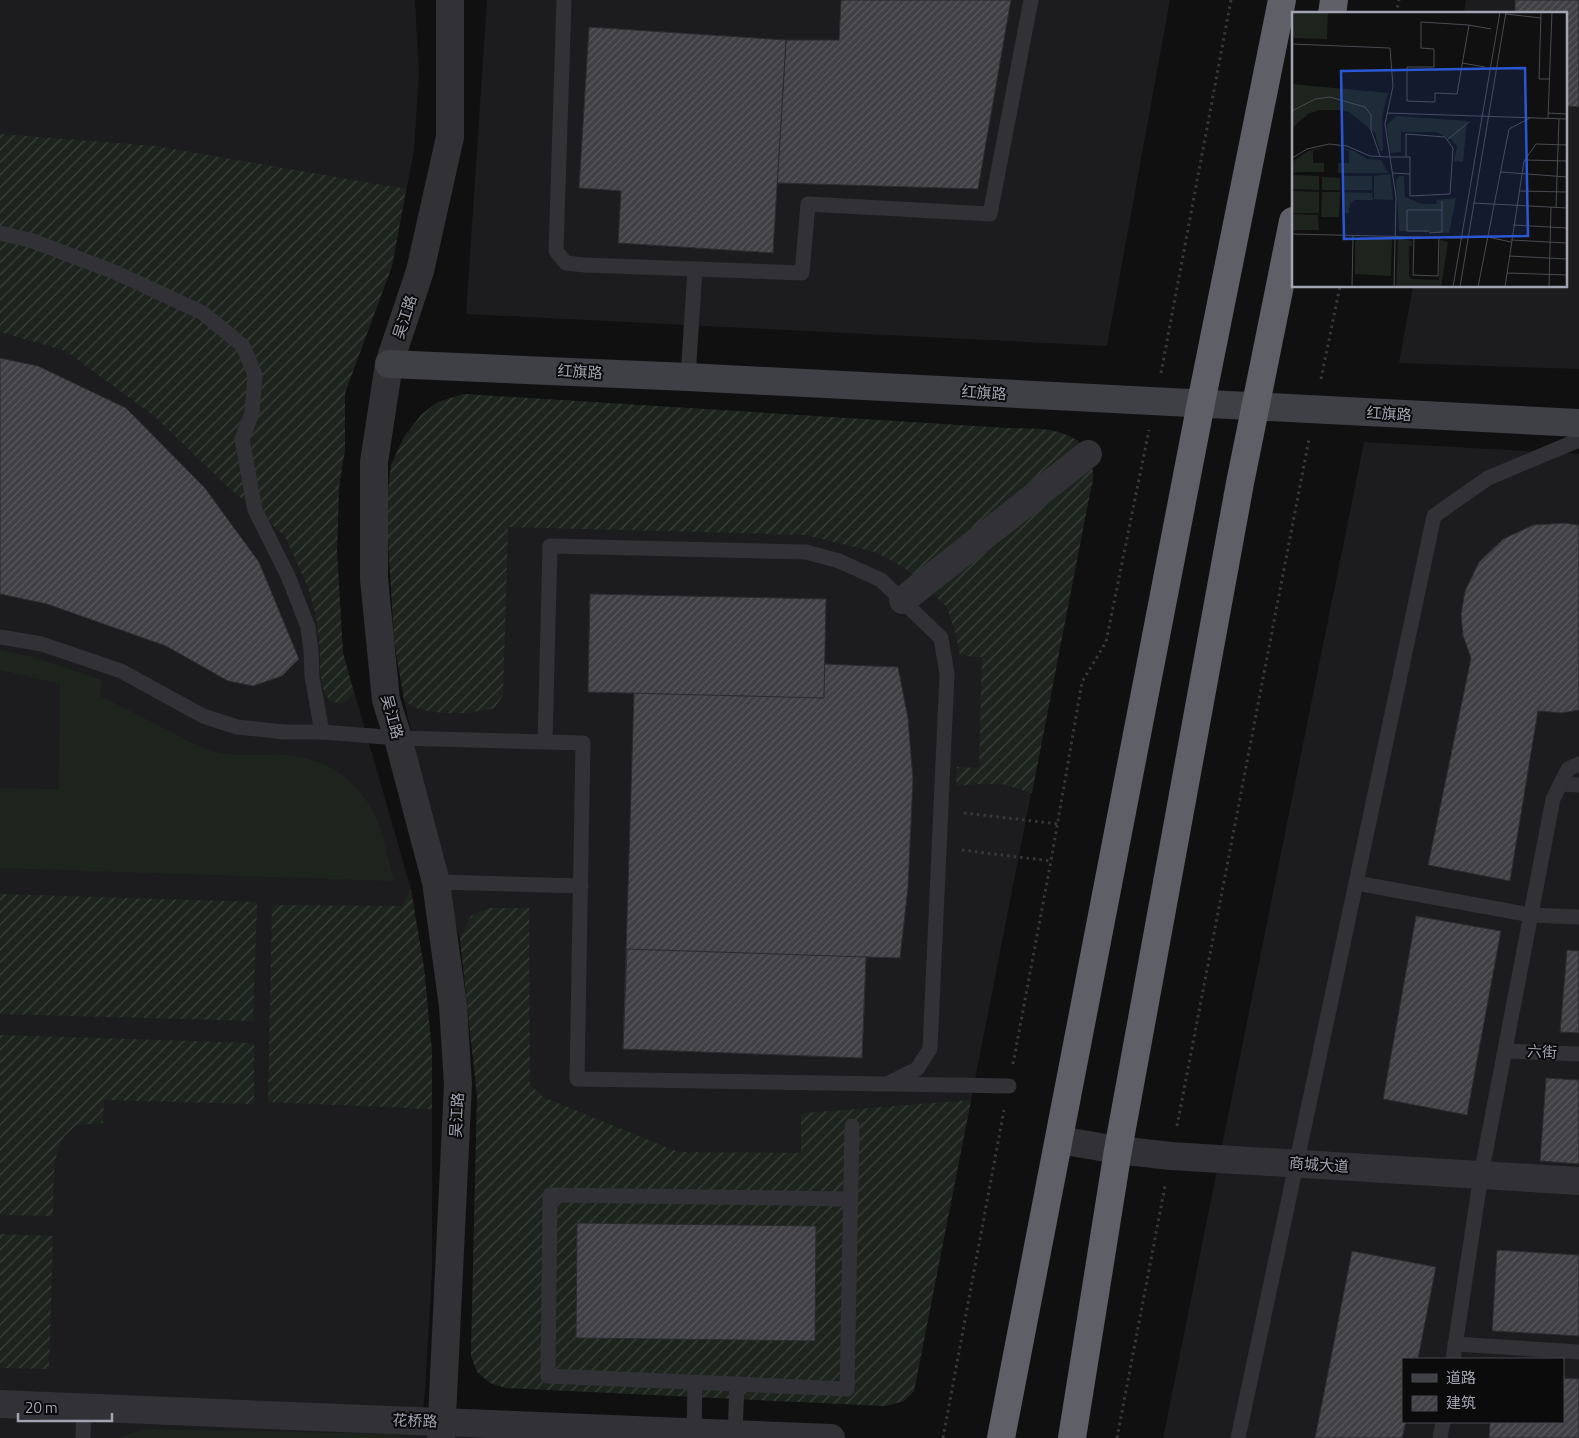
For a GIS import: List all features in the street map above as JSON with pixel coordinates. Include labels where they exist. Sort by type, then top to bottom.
[{"type":"highway","points":[[1001,1438],[1201,403],[1282,0]]},
{"type":"highway","points":[[1072,1438],[1118,1150],[1255,405],[1292,226]]},
{"type":"street","name":"吴江路","points":[[441,1430],[458,1084],[453,1006],[436,882],[398,738],[386,700],[374,579],[374,462],[390,364],[420,271],[450,137],[450,0]]},
{"type":"street","name":"红旗路","points":[[390,364],[688,377],[1155,402],[1255,405],[1579,424]]},
{"type":"street","points":[[903,600],[1088,454]]},
{"type":"street","name":"商城大道","points":[[1059,1140],[1118,1150],[1171,1156],[1579,1181]]},
{"type":"street","name":"花桥路","points":[[0,1404],[441,1430],[600,1434],[694,1433],[831,1438]]},
{"type":"lane","points":[[564,0],[556,251],[566,263],[802,273],[808,204],[990,214],[1031,0]]},
{"type":"lane","points":[[0,233],[34,241],[117,273],[204,313],[243,346],[255,375],[252,413],[242,439],[255,510],[288,576],[308,627],[312,677],[322,732]]},
{"type":"lane","points":[[688,377],[695,269]]},
{"type":"lane","points":[[1238,1438],[1434,516],[1488,478],[1579,440]]},
{"type":"lane","points":[[544,742],[550,546],[806,552],[839,561],[881,580],[903,600],[941,638],[946,674],[930,1049],[917,1069],[887,1084]]},
{"type":"lane","points":[[0,637],[42,644],[121,671],[203,716],[237,727],[284,732],[322,732],[398,738],[583,743],[577,1079],[1009,1086]]},
{"type":"lane","points":[[1579,764],[1568,769],[1554,799],[1481,1175],[1454,1352],[1579,1352]]},
{"type":"lane","points":[[1561,784],[1579,785]]},
{"type":"lane","points":[[436,882],[581,886]]},
{"type":"lane","points":[[1356,883],[1531,915],[1579,917]]},
{"type":"lane","name":"六街","points":[[1505,1051],[1579,1054]]},
{"type":"lane","points":[[850,1199],[550,1195],[548,1376],[847,1389],[852,1126]]},
{"type":"lane","points":[[694,1433],[695,1382]]},
{"type":"lane","points":[[735,1434],[737,1384]]},
{"type":"lane","points":[[83,1438],[84,1408]]},
{"type":"lane","points":[[1440,1438],[1443,1423]]},
{"type":"path","points":[[943,1438],[1058,824],[1082,682],[1106,642],[1155,402],[1231,0]]},
{"type":"path","points":[[1117,1438],[1340,288]]},
{"type":"path","points":[[941,810],[1058,824]]},
{"type":"path","points":[[939,848],[1051,861]]},
{"type":"shaded area","points":[[0,0],[415,0],[419,74],[414,150],[392,266],[345,393],[345,449],[339,487],[337,552],[343,653],[411,889],[424,968],[432,1052],[432,1271],[421,1432],[536,1438],[0,1438]]},
{"type":"shaded area","points":[[487,0],[1170,0],[1107,346],[466,314]]},
{"type":"shaded area","points":[[1466,0],[1579,0],[1579,369],[1399,363],[1413,288],[1566,288],[1566,12],[1464,12]]},
{"type":"shaded area","points":[[0,134],[155,146],[406,189],[392,266],[345,393],[345,449],[339,487],[337,552],[343,653],[354,693],[343,704],[330,701],[324,692],[320,672],[320,649],[316,616],[308,588],[285,536],[227,486],[154,416],[66,351],[0,332]]},
{"type":"shaded area","points":[[464,394],[1044,429],[1056,431],[1078,440],[1093,473],[914,1391],[904,1401],[885,1406],[506,1388],[490,1383],[477,1372],[471,1356],[477,1096],[460,939],[404,700],[394,639],[391,465],[404,437],[421,415],[438,402]]},
{"type":"shaded area","points":[[464,394],[1034,429],[1048,430],[1072,437],[1082,445],[1089,456],[1093,471],[1093,481],[1032,793],[1002,784],[956,786],[957,767],[979,768],[982,657],[960,656],[956,635],[947,607],[905,568],[875,552],[806,535],[508,527],[503,696],[494,708],[466,713],[426,711],[410,705],[404,700],[394,639],[386,508],[391,465],[404,437],[421,415],[438,402]]},
{"type":"shaded area","points":[[1364,442],[1579,454],[1579,1438],[1163,1438]]},
{"type":"shaded area","points":[[0,650],[36,658],[102,680],[100,696],[206,749],[234,755],[288,755],[302,757],[328,766],[339,773],[360,792],[375,815],[394,881],[0,868],[0,788],[59,789],[60,684],[0,670]]},
{"type":"shaded area","points":[[411,889],[424,968],[432,1052],[432,1109],[268,1102],[272,905],[402,906]]},
{"type":"shaded area","points":[[0,894],[257,902],[253,1021],[0,1014]]},
{"type":"shaded area","points":[[488,908],[529,908],[530,1084],[543,1097],[678,1152],[801,1153],[801,1115],[804,1113],[971,1100],[914,1391],[904,1401],[885,1406],[506,1388],[490,1383],[477,1372],[471,1356],[477,1096],[460,939],[471,916]]},
{"type":"shaded area","points":[[0,1035],[254,1043],[254,1104],[104,1100],[103,1123],[76,1125],[64,1137],[60,1145],[55,1164],[53,1216],[0,1215]]},
{"type":"shaded area","points":[[0,1234],[53,1236],[49,1369],[0,1368]]},
{"type":"shaded area","points":[[146,1429],[392,1434],[407,1438],[118,1438]]},
{"type":"building","points":[[841,0],[1011,0],[978,189],[777,183],[786,40],[839,40]]},
{"type":"building","points":[[1515,0],[1579,0],[1579,107],[1566,106],[1566,12],[1515,12]]},
{"type":"building","points":[[589,27],[786,40],[773,253],[618,243],[621,191],[579,188]]},
{"type":"building","points":[[0,358],[38,366],[126,408],[205,488],[259,562],[299,659],[282,676],[253,686],[228,681],[166,646],[47,604],[0,594]]},
{"type":"building","points":[[1565,523],[1579,525],[1579,710],[1562,713],[1538,711],[1510,881],[1428,865],[1471,658],[1463,636],[1461,614],[1465,591],[1479,562],[1503,539],[1533,525]]},
{"type":"building","points":[[590,594],[826,599],[824,664],[898,667],[908,718],[913,779],[908,888],[900,958],[866,957],[862,1058],[623,1049],[634,693],[588,692]]},
{"type":"building","points":[[590,594],[826,599],[824,698],[588,692]]},
{"type":"building","points":[[1416,916],[1501,931],[1467,1115],[1383,1099]]},
{"type":"building","points":[[627,949],[866,957],[862,1058],[623,1049]]},
{"type":"building","points":[[1567,950],[1579,951],[1579,1033],[1560,1032]]},
{"type":"building","points":[[1546,1078],[1579,1080],[1579,1164],[1540,1161]]},
{"type":"building","points":[[577,1223],[816,1226],[815,1341],[576,1338]]},
{"type":"building","points":[[1497,1250],[1579,1255],[1579,1336],[1492,1331]]},
{"type":"building","points":[[1352,1251],[1436,1267],[1418,1358],[1402,1358],[1402,1423],[1406,1423],[1402,1438],[1315,1438]]},
{"type":"building","points":[[1564,1378],[1579,1379],[1579,1438],[1489,1438],[1490,1423],[1564,1423]]}]
